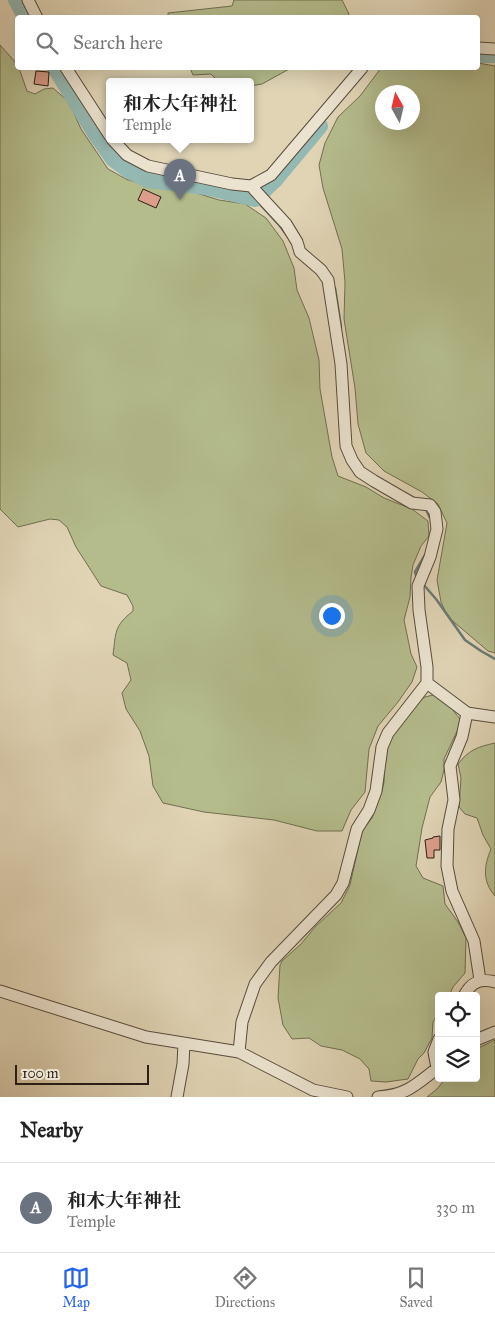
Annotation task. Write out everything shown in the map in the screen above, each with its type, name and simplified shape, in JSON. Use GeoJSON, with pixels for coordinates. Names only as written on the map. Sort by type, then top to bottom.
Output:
{"type":"FeatureCollection","features":[{"type":"Feature","properties":{"kind":"street"},"geometry":{"type":"LineString","coordinates":[[32,0],[28,0],[36,15]]}},
{"type":"Feature","properties":{"kind":"street"},"geometry":{"type":"LineString","coordinates":[[480,48],[495,49]]}},
{"type":"Feature","properties":{"kind":"street"},"geometry":{"type":"LineString","coordinates":[[67,70],[106,129]]}},
{"type":"Feature","properties":{"kind":"street"},"geometry":{"type":"LineString","coordinates":[[252,188],[271,175],[360,70]]}},
{"type":"Feature","properties":{"kind":"street"},"geometry":{"type":"LineString","coordinates":[[116,143],[127,155],[148,166],[252,188],[286,224],[298,247],[321,270],[330,285],[341,364],[346,446],[352,460],[360,472],[374,481],[421,504],[430,505],[435,512],[437,528],[430,556],[419,581],[419,610],[427,667],[427,683],[388,733],[382,747],[376,791],[369,810],[357,829],[343,883],[336,895],[272,962],[254,984],[242,1022],[239,1052]]}},
{"type":"Feature","properties":{"kind":"street"},"geometry":{"type":"LineString","coordinates":[[427,683],[467,713],[495,717]]}},
{"type":"Feature","properties":{"kind":"street"},"geometry":{"type":"LineString","coordinates":[[467,713],[462,737],[450,766],[454,800],[448,829],[447,866],[452,890],[474,941],[480,980]]}},
{"type":"Feature","properties":{"kind":"street"},"geometry":{"type":"LineString","coordinates":[[466,992],[470,986],[480,980],[495,982]]}},
{"type":"Feature","properties":{"kind":"street"},"geometry":{"type":"LineString","coordinates":[[0,991],[146,1037],[239,1052],[313,1090],[348,1097]]}},
{"type":"Feature","properties":{"kind":"street"},"geometry":{"type":"LineString","coordinates":[[480,1038],[495,1032]]}},
{"type":"Feature","properties":{"kind":"street"},"geometry":{"type":"LineString","coordinates":[[176,1097],[183,1064],[184,1043]]}},
{"type":"Feature","properties":{"kind":"street"},"geometry":{"type":"LineString","coordinates":[[378,1097],[404,1092],[435,1069]]}},
{"type":"Feature","properties":{"kind":"green space"},"geometry":{"type":"Polygon","coordinates":[[[234,0],[342,0],[349,14],[168,15],[168,13],[232,6],[234,0]]]}},
{"type":"Feature","properties":{"kind":"green space"},"geometry":{"type":"Polygon","coordinates":[[[0,45],[15,62],[15,70],[20,70],[27,91],[35,94],[44,89],[53,88],[69,102],[81,129],[108,169],[126,179],[145,185],[190,191],[219,200],[245,204],[266,218],[283,241],[294,268],[297,290],[309,318],[319,360],[320,389],[332,457],[338,476],[412,509],[428,521],[429,536],[421,546],[413,565],[410,597],[404,620],[411,654],[417,667],[412,682],[378,726],[369,749],[365,792],[351,810],[342,831],[317,831],[274,820],[204,812],[163,803],[153,786],[149,756],[140,731],[126,709],[122,693],[131,680],[127,663],[113,655],[119,625],[133,611],[133,606],[127,595],[101,586],[76,547],[67,527],[59,520],[50,519],[18,527],[0,509],[0,45]]]}},
{"type":"Feature","properties":{"kind":"green space"},"geometry":{"type":"Polygon","coordinates":[[[480,63],[495,66],[495,653],[488,651],[448,617],[441,602],[437,580],[447,523],[438,504],[422,492],[384,471],[366,453],[358,424],[355,388],[344,319],[345,282],[342,249],[323,188],[319,165],[325,143],[338,117],[360,96],[380,70],[480,70],[480,63]]]}},
{"type":"Feature","properties":{"kind":"green space"},"geometry":{"type":"Polygon","coordinates":[[[191,70],[287,70],[262,84],[254,85],[254,78],[215,78],[211,74],[193,75],[191,70]]]}},
{"type":"Feature","properties":{"kind":"green space"},"geometry":{"type":"Polygon","coordinates":[[[433,695],[442,698],[460,719],[459,727],[444,759],[441,782],[430,797],[422,828],[416,866],[423,878],[443,886],[445,904],[458,922],[466,938],[465,973],[451,992],[435,992],[435,1019],[433,1022],[432,1038],[408,1079],[386,1082],[371,1081],[369,1069],[360,1059],[342,1050],[321,1046],[309,1038],[292,1039],[283,1025],[278,998],[280,965],[316,926],[341,903],[350,885],[362,831],[372,818],[382,791],[385,756],[391,737],[415,703],[433,695]]]}},
{"type":"Feature","properties":{"kind":"green space"},"geometry":{"type":"Polygon","coordinates":[[[495,743],[495,896],[486,879],[487,861],[491,849],[483,835],[477,818],[465,814],[459,807],[461,778],[458,764],[466,755],[474,750],[495,743]]]}},
{"type":"Feature","properties":{"kind":"green space"},"geometry":{"type":"Polygon","coordinates":[[[495,1040],[495,1097],[427,1097],[443,1082],[480,1082],[480,1047],[495,1040]]]}},
{"type":"Feature","properties":{"kind":"building"},"geometry":{"type":"Polygon","coordinates":[[[36,71],[49,72],[48,86],[34,84],[36,71]]]}},
{"type":"Feature","properties":{"kind":"building"},"geometry":{"type":"Polygon","coordinates":[[[143,189],[161,197],[156,208],[138,200],[143,189]]]}},
{"type":"Feature","properties":{"kind":"building"},"geometry":{"type":"Polygon","coordinates":[[[440,836],[440,850],[434,850],[434,858],[427,858],[425,840],[440,836]]]}},
{"type":"Feature","properties":{"kind":"waterway"},"geometry":{"type":"LineString","coordinates":[[16,0],[24,15]]}},
{"type":"Feature","properties":{"kind":"waterway"},"geometry":{"type":"LineString","coordinates":[[480,55],[495,55]]}},
{"type":"Feature","properties":{"kind":"waterway"},"geometry":{"type":"LineString","coordinates":[[56,70],[113,159],[128,170],[148,180],[205,187],[255,199],[274,181],[320,126]]}},
{"type":"Feature","properties":{"kind":"waterway"},"geometry":{"type":"LineString","coordinates":[[255,199],[288,237]]}},
{"type":"Feature","properties":{"kind":"waterway"},"geometry":{"type":"LineString","coordinates":[[335,288],[341,327]]}},
{"type":"Feature","properties":{"kind":"waterway"},"geometry":{"type":"LineString","coordinates":[[405,493],[418,500]]}},
{"type":"Feature","properties":{"kind":"waterway"},"geometry":{"type":"LineString","coordinates":[[425,507],[430,518]]}},
{"type":"Feature","properties":{"kind":"waterway"},"geometry":{"type":"LineString","coordinates":[[417,578],[415,572],[425,555]]}},
{"type":"Feature","properties":{"kind":"waterway"},"geometry":{"type":"LineString","coordinates":[[423,584],[465,640],[495,659]]}},
{"type":"Feature","properties":{"kind":"place","name":"和木大年神社"},"geometry":{"type":"Point","coordinates":[180,200]}}]}
